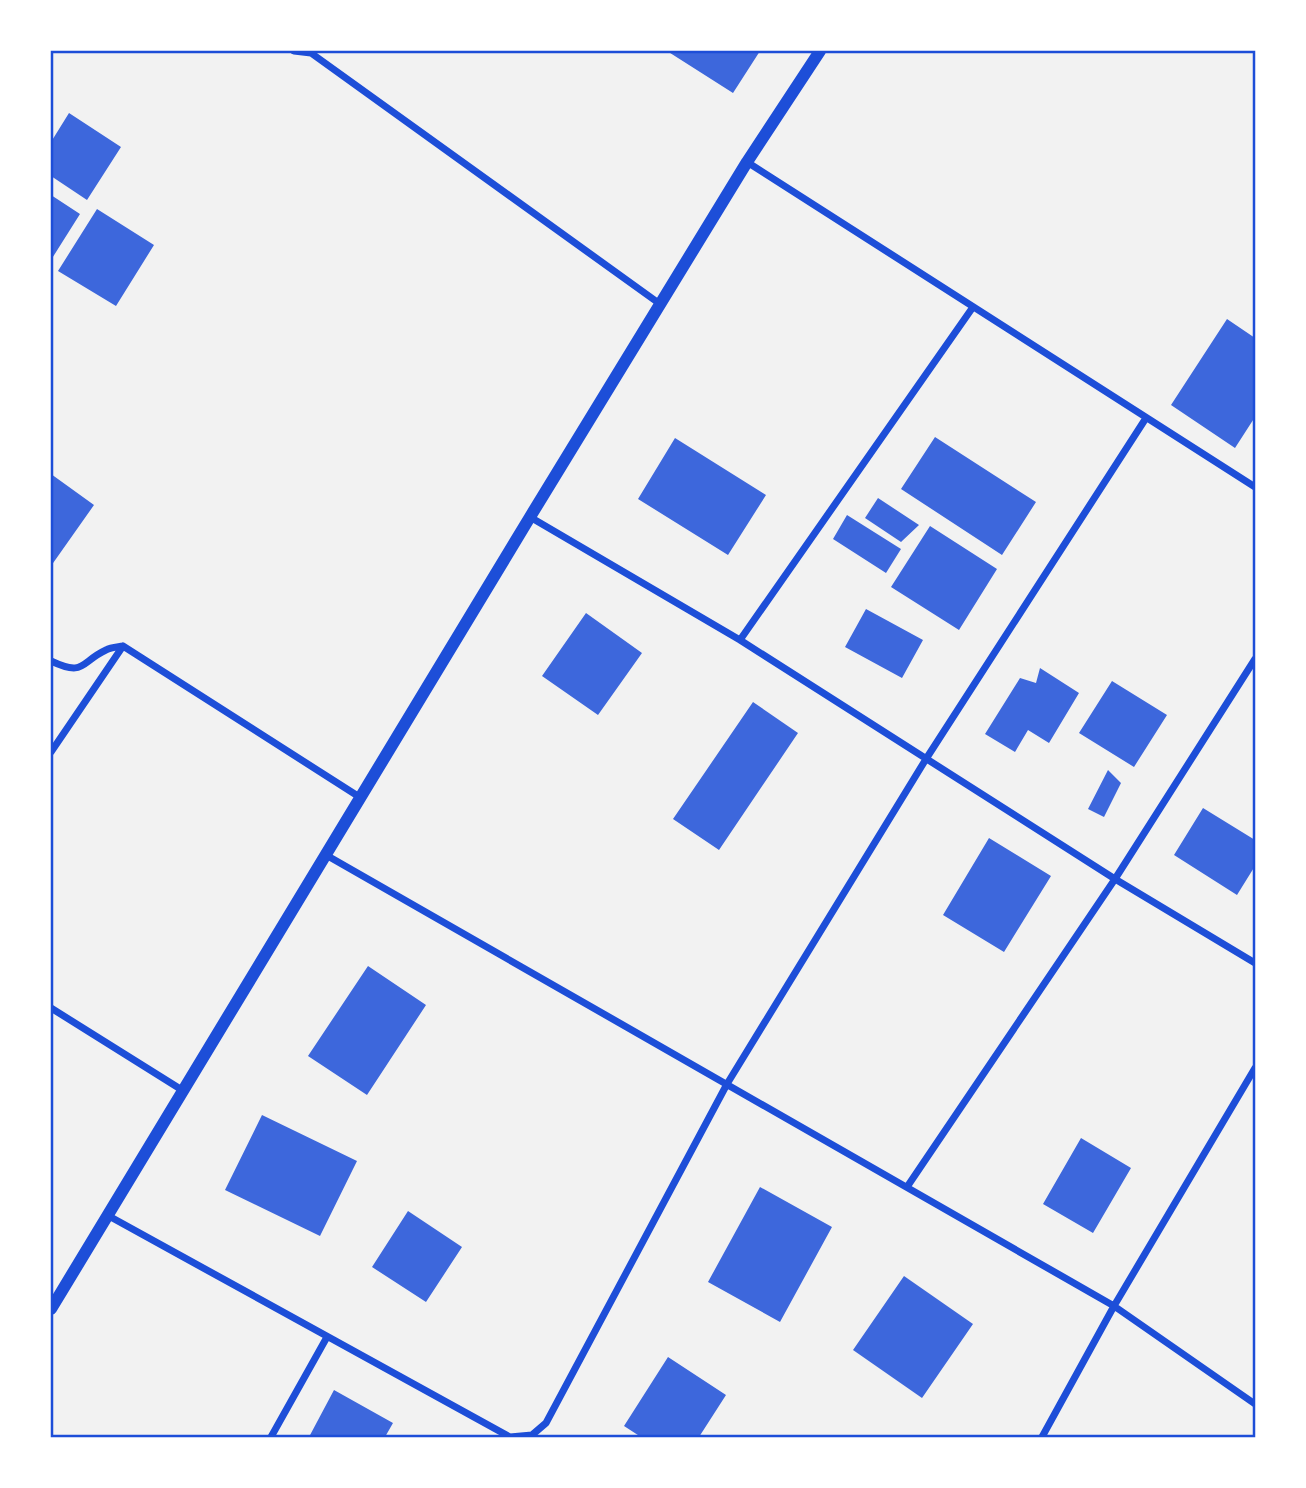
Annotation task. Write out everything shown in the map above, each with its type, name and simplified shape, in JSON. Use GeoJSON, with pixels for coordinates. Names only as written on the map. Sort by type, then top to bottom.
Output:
{"type":"FeatureCollection","features":[{"type":"Feature","properties":{"kind":"street"},"geometry":{"type":"LineString","coordinates":[[294,51],[311,52],[660,304]]}},
{"type":"Feature","properties":{"kind":"street"},"geometry":{"type":"LineString","coordinates":[[51,1309],[660,304],[747,162],[820,51]]}},
{"type":"Feature","properties":{"kind":"street"},"geometry":{"type":"LineString","coordinates":[[747,162],[1255,487]]}},
{"type":"Feature","properties":{"kind":"street"},"geometry":{"type":"LineString","coordinates":[[740,640],[973,307]]}},
{"type":"Feature","properties":{"kind":"street"},"geometry":{"type":"LineString","coordinates":[[107,1216],[510,1437],[532,1435],[546,1423],[727,1084],[926,759],[1146,418]]}},
{"type":"Feature","properties":{"kind":"street"},"geometry":{"type":"LineString","coordinates":[[530,517],[740,640],[1115,879],[1255,963]]}},
{"type":"Feature","properties":{"kind":"street"},"geometry":{"type":"LineString","coordinates":[[51,661],[67,668],[83,667],[107,649],[123,646],[361,798]]}},
{"type":"Feature","properties":{"kind":"street"},"geometry":{"type":"LineString","coordinates":[[51,752],[123,646]]}},
{"type":"Feature","properties":{"kind":"street"},"geometry":{"type":"LineString","coordinates":[[906,1187],[1115,879],[1255,659]]}},
{"type":"Feature","properties":{"kind":"street"},"geometry":{"type":"LineString","coordinates":[[326,855],[1114,1306],[1255,1404]]}},
{"type":"Feature","properties":{"kind":"street"},"geometry":{"type":"LineString","coordinates":[[51,1008],[182,1090]]}},
{"type":"Feature","properties":{"kind":"street"},"geometry":{"type":"LineString","coordinates":[[1042,1437],[1114,1306],[1255,1068]]}},
{"type":"Feature","properties":{"kind":"street"},"geometry":{"type":"LineString","coordinates":[[271,1437],[327,1337]]}},
{"type":"Feature","properties":{"kind":"building"},"geometry":{"type":"Polygon","coordinates":[[[667,51],[760,51],[733,93],[667,51]]]}},
{"type":"Feature","properties":{"kind":"building"},"geometry":{"type":"Polygon","coordinates":[[[69,113],[121,147],[87,200],[51,176],[51,142],[69,113]]]}},
{"type":"Feature","properties":{"kind":"building"},"geometry":{"type":"Polygon","coordinates":[[[51,195],[80,214],[51,260],[51,195]]]}},
{"type":"Feature","properties":{"kind":"building"},"geometry":{"type":"Polygon","coordinates":[[[97,209],[154,245],[116,306],[58,271],[97,209]]]}},
{"type":"Feature","properties":{"kind":"building"},"geometry":{"type":"Polygon","coordinates":[[[1227,319],[1255,338],[1255,417],[1235,448],[1171,405],[1227,319]]]}},
{"type":"Feature","properties":{"kind":"building"},"geometry":{"type":"Polygon","coordinates":[[[935,437],[1036,502],[1002,555],[901,489],[935,437]]]}},
{"type":"Feature","properties":{"kind":"building"},"geometry":{"type":"Polygon","coordinates":[[[675,438],[766,495],[728,555],[638,499],[675,438]]]}},
{"type":"Feature","properties":{"kind":"building"},"geometry":{"type":"Polygon","coordinates":[[[51,474],[94,505],[51,566],[51,474]]]}},
{"type":"Feature","properties":{"kind":"building"},"geometry":{"type":"Polygon","coordinates":[[[878,498],[919,525],[901,542],[865,518],[878,498]]]}},
{"type":"Feature","properties":{"kind":"building"},"geometry":{"type":"Polygon","coordinates":[[[847,515],[901,549],[886,573],[833,539],[847,515]]]}},
{"type":"Feature","properties":{"kind":"building"},"geometry":{"type":"Polygon","coordinates":[[[930,526],[997,569],[959,630],[891,587],[930,526]]]}},
{"type":"Feature","properties":{"kind":"building"},"geometry":{"type":"Polygon","coordinates":[[[866,609],[923,640],[902,678],[845,647],[866,609]]]}},
{"type":"Feature","properties":{"kind":"building"},"geometry":{"type":"Polygon","coordinates":[[[586,613],[642,653],[598,715],[542,676],[586,613]]]}},
{"type":"Feature","properties":{"kind":"building"},"geometry":{"type":"Polygon","coordinates":[[[1040,668],[1079,693],[1049,743],[1028,730],[1015,752],[985,734],[1020,678],[1036,683],[1040,668]]]}},
{"type":"Feature","properties":{"kind":"building"},"geometry":{"type":"Polygon","coordinates":[[[1112,681],[1167,715],[1134,767],[1079,733],[1112,681]]]}},
{"type":"Feature","properties":{"kind":"building"},"geometry":{"type":"Polygon","coordinates":[[[753,702],[798,733],[719,850],[673,819],[753,702]]]}},
{"type":"Feature","properties":{"kind":"building"},"geometry":{"type":"Polygon","coordinates":[[[1108,770],[1121,783],[1104,817],[1088,809],[1108,770]]]}},
{"type":"Feature","properties":{"kind":"building"},"geometry":{"type":"Polygon","coordinates":[[[1203,808],[1255,840],[1255,866],[1237,895],[1174,855],[1203,808]]]}},
{"type":"Feature","properties":{"kind":"building"},"geometry":{"type":"Polygon","coordinates":[[[989,838],[1051,876],[1004,952],[943,915],[989,838]]]}},
{"type":"Feature","properties":{"kind":"building"},"geometry":{"type":"Polygon","coordinates":[[[368,966],[426,1005],[367,1095],[308,1056],[368,966]]]}},
{"type":"Feature","properties":{"kind":"building"},"geometry":{"type":"Polygon","coordinates":[[[262,1115],[357,1161],[320,1236],[225,1190],[262,1115]]]}},
{"type":"Feature","properties":{"kind":"building"},"geometry":{"type":"Polygon","coordinates":[[[1081,1138],[1131,1168],[1093,1233],[1043,1204],[1081,1138]]]}},
{"type":"Feature","properties":{"kind":"building"},"geometry":{"type":"Polygon","coordinates":[[[760,1187],[832,1227],[780,1322],[708,1282],[760,1187]]]}},
{"type":"Feature","properties":{"kind":"building"},"geometry":{"type":"Polygon","coordinates":[[[408,1211],[462,1247],[426,1302],[372,1267],[408,1211]]]}},
{"type":"Feature","properties":{"kind":"building"},"geometry":{"type":"Polygon","coordinates":[[[904,1276],[973,1324],[922,1398],[853,1350],[904,1276]]]}},
{"type":"Feature","properties":{"kind":"building"},"geometry":{"type":"Polygon","coordinates":[[[668,1357],[726,1395],[699,1437],[641,1437],[624,1426],[668,1357]]]}},
{"type":"Feature","properties":{"kind":"building"},"geometry":{"type":"Polygon","coordinates":[[[334,1390],[393,1423],[385,1437],[309,1437],[334,1390]]]}}]}
